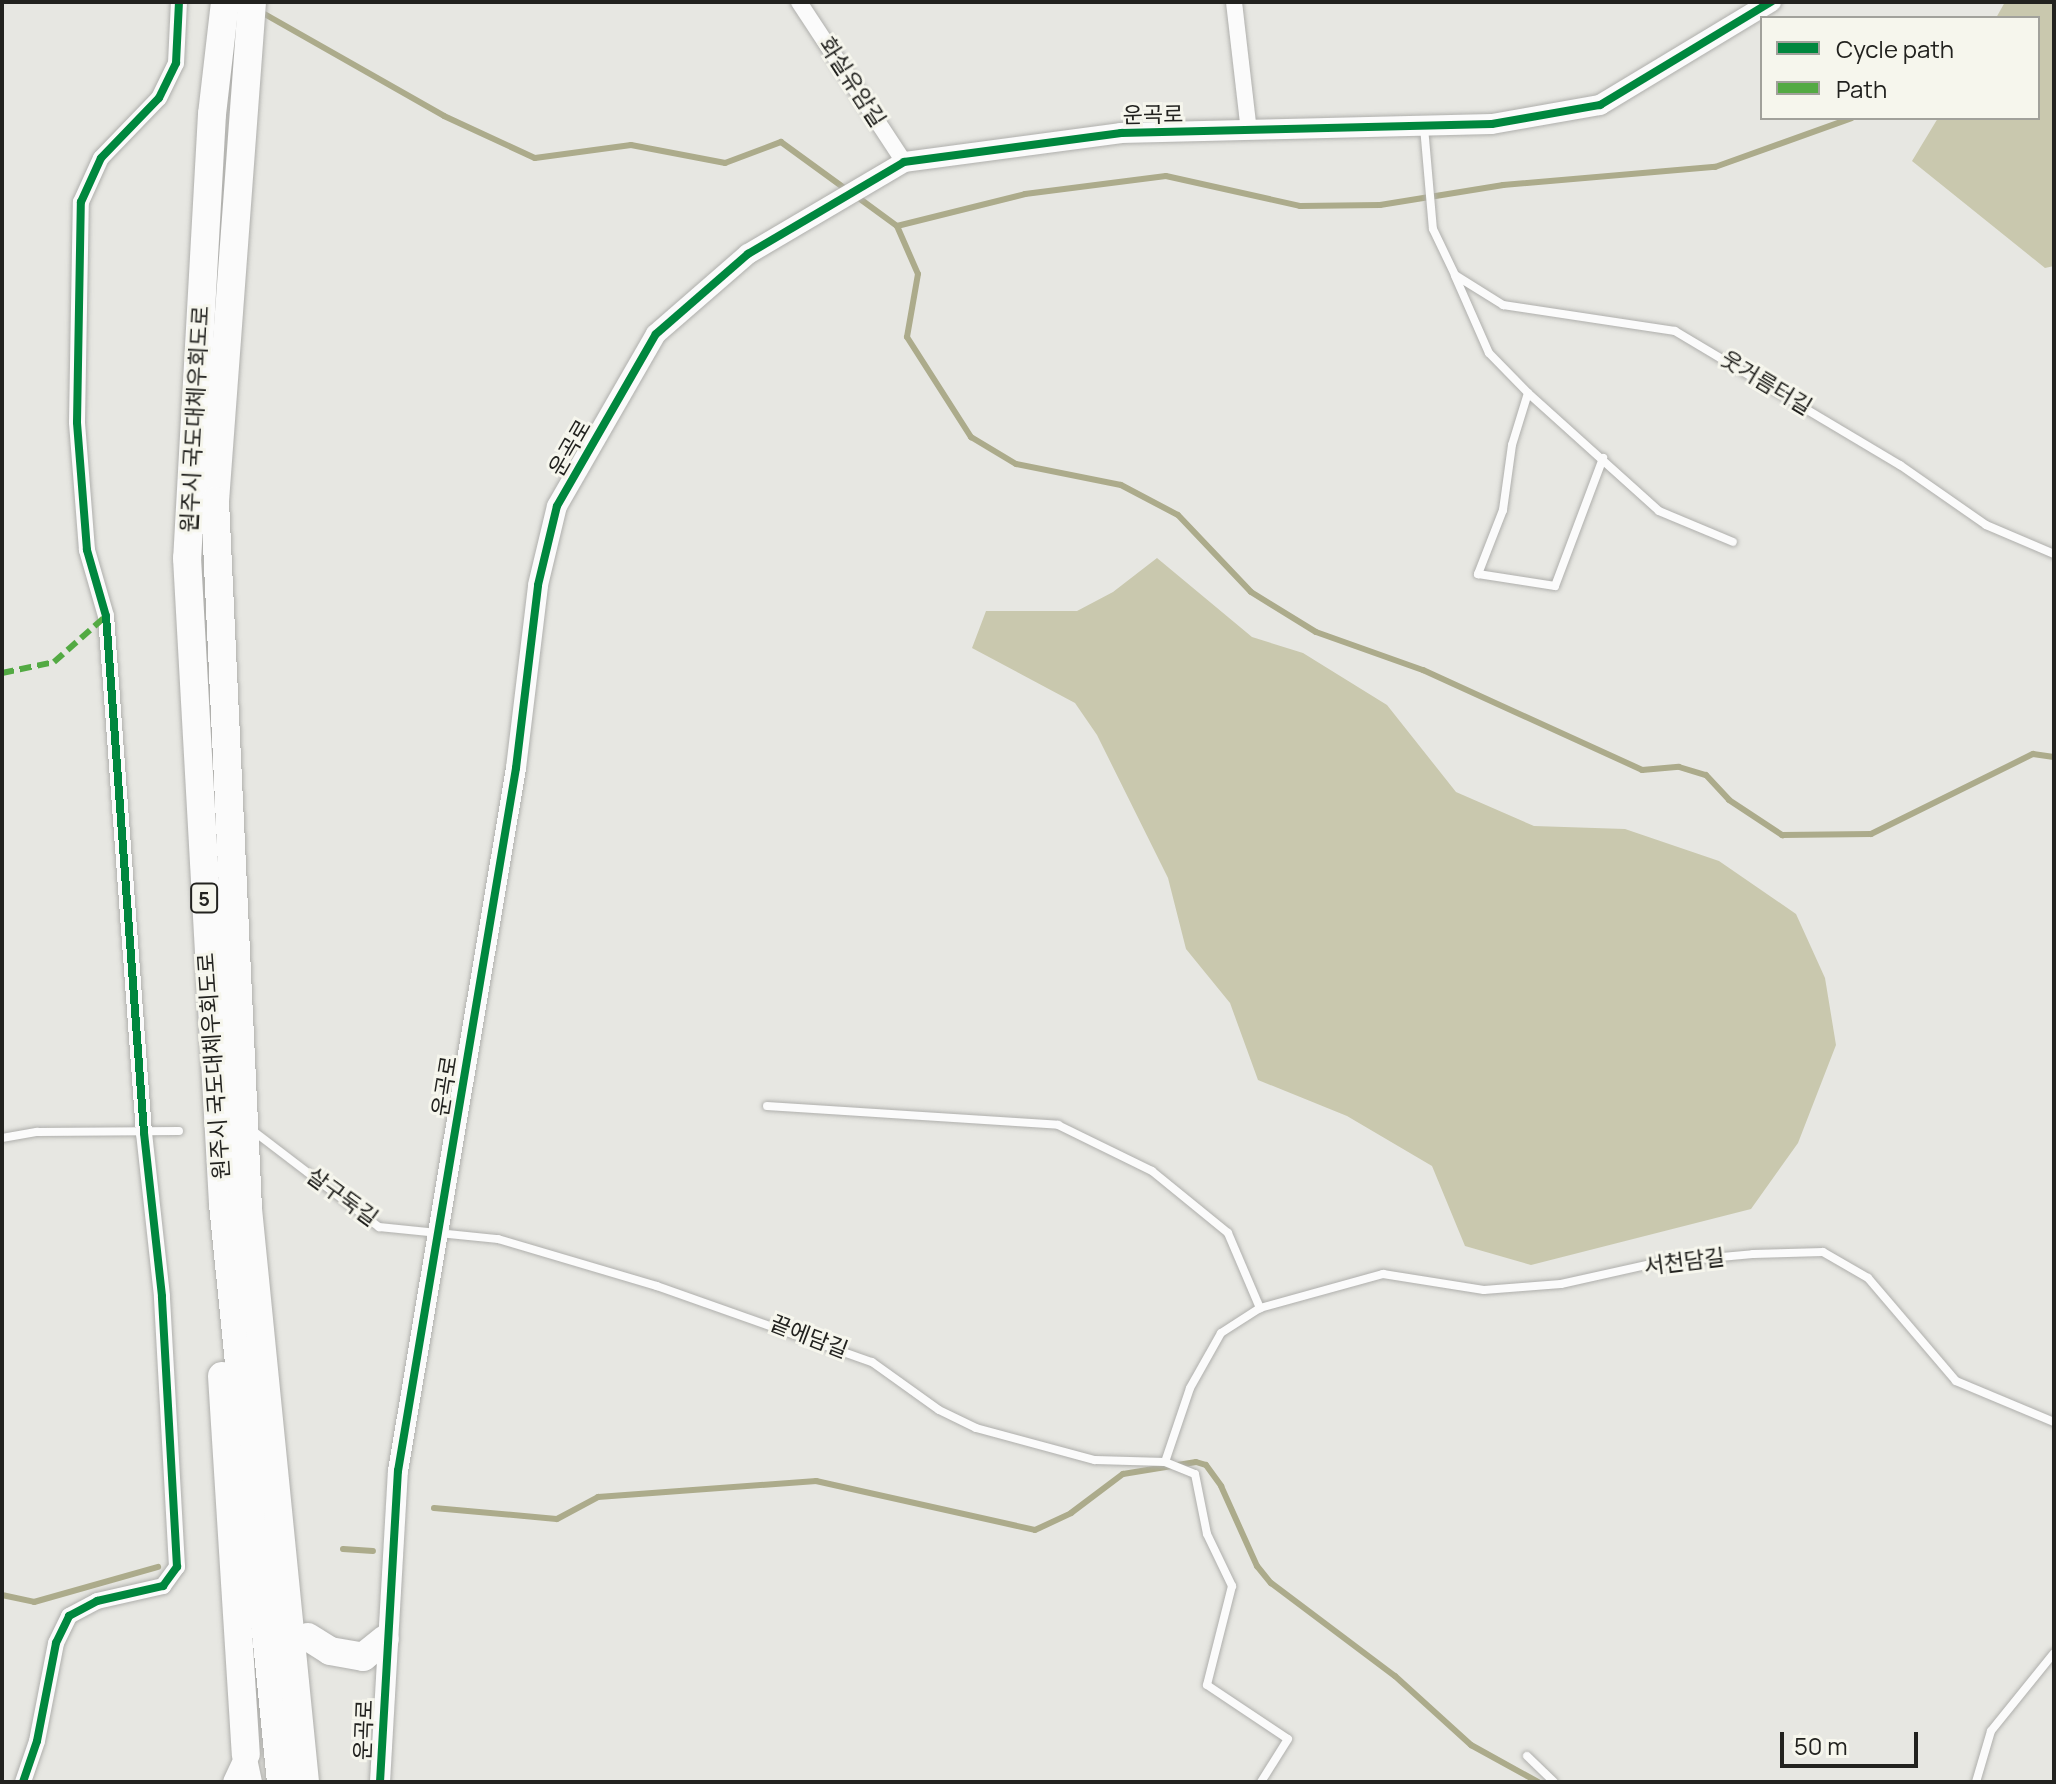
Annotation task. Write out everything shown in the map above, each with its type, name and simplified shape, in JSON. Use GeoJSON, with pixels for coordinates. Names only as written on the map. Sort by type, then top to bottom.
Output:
{"type":"FeatureCollection","features":[{"type":"Feature","properties":{"kind":"highway","name":"5"},"geometry":{"type":"LineString","coordinates":[[238,9],[215,501],[236,1207],[305,1782]]}},
{"type":"Feature","properties":{"kind":"highway"},"geometry":{"type":"LineString","coordinates":[[246,1754],[213,1254],[236,1207],[266,1251],[322,1782]]}},
{"type":"Feature","properties":{"kind":"highway","name":"원주시 국도대체우회도로"},"geometry":{"type":"LineString","coordinates":[[236,1207],[281,1782]]}},
{"type":"Feature","properties":{"kind":"highway"},"geometry":{"type":"LineString","coordinates":[[308,1637],[330,1651],[363,1657],[385,1639]]}},
{"type":"Feature","properties":{"kind":"street"},"geometry":{"type":"LineString","coordinates":[[23,1782],[37,1741],[56,1643],[69,1616],[97,1601],[163,1586],[177,1567],[162,1296],[144,1133],[106,616],[87,550],[77,422],[81,202],[101,158],[159,98],[176,63],[179,2]]}},
{"type":"Feature","properties":{"kind":"street","name":"화실유암길"},"geometry":{"type":"LineString","coordinates":[[799,2],[897,166]]}},
{"type":"Feature","properties":{"kind":"street"},"geometry":{"type":"LineString","coordinates":[[1234,2],[1249,131]]}},
{"type":"Feature","properties":{"kind":"street","name":"운곡로"},"geometry":{"type":"LineString","coordinates":[[380,1781],[385,1639],[398,1471],[516,768],[538,585],[557,506],[656,334],[748,254],[897,166],[1121,133],[1492,124],[1600,105],[1771,2]]}},
{"type":"Feature","properties":{"kind":"street"},"geometry":{"type":"LineString","coordinates":[[233,1782],[246,1754]]}},
{"type":"Feature","properties":{"kind":"street"},"geometry":{"type":"LineString","coordinates":[[246,1754],[252,1782]]}},
{"type":"Feature","properties":{"kind":"lane"},"geometry":{"type":"LineString","coordinates":[[1423,127],[1433,229],[1489,353],[1528,393],[1659,511],[1733,542]]}},
{"type":"Feature","properties":{"kind":"lane","name":"웃거름터길"},"geometry":{"type":"LineString","coordinates":[[1455,275],[1503,305],[1675,331],[1900,465],[1986,525],[2054,554]]}},
{"type":"Feature","properties":{"kind":"lane"},"geometry":{"type":"LineString","coordinates":[[1528,393],[1512,445],[1503,510],[1478,574],[1555,586],[1603,458]]}},
{"type":"Feature","properties":{"kind":"lane"},"geometry":{"type":"LineString","coordinates":[[767,1106],[1058,1125],[1152,1171],[1228,1233],[1260,1308],[1221,1333],[1190,1388],[1168,1462]]}},
{"type":"Feature","properties":{"kind":"lane"},"geometry":{"type":"LineString","coordinates":[[2,1138],[37,1132],[179,1131]]}},
{"type":"Feature","properties":{"kind":"lane","name":"살구둑길"},"geometry":{"type":"LineString","coordinates":[[256,1133],[379,1227],[439,1233]]}},
{"type":"Feature","properties":{"kind":"lane","name":"끝에담길"},"geometry":{"type":"LineString","coordinates":[[439,1233],[498,1239],[800,1332],[872,1362],[939,1410],[1020,1442],[1121,1464],[1168,1462],[1195,1474],[1207,1534],[1232,1586],[1207,1685],[1288,1739],[1261,1782]]}},
{"type":"Feature","properties":{"kind":"lane","name":"서천담길"},"geometry":{"type":"LineString","coordinates":[[1260,1308],[1383,1274],[1484,1290],[1561,1284],[1655,1263],[1823,1252],[1868,1278],[1956,1381],[2054,1422]]}},
{"type":"Feature","properties":{"kind":"lane"},"geometry":{"type":"LineString","coordinates":[[1976,1782],[1991,1731],[2054,1653]]}},
{"type":"Feature","properties":{"kind":"lane"},"geometry":{"type":"LineString","coordinates":[[1527,1756],[1554,1782]]}},
{"type":"Feature","properties":{"kind":"green space"},"geometry":{"type":"Polygon","coordinates":[[[2005,2],[2054,2],[2054,266],[2045,268],[1912,161],[1937,120],[2040,120],[2040,16],[1997,16],[2005,2]]]}},
{"type":"Feature","properties":{"kind":"green space"},"geometry":{"type":"Polygon","coordinates":[[[1157,558],[1252,637],[1303,653],[1387,705],[1456,792],[1534,826],[1625,829],[1719,861],[1796,914],[1825,978],[1836,1045],[1798,1143],[1751,1209],[1531,1265],[1465,1246],[1432,1166],[1347,1116],[1258,1080],[1230,1003],[1186,949],[1168,878],[1097,735],[1075,703],[972,648],[986,611],[1077,611],[1113,592],[1157,558]]]}},
{"type":"Feature","properties":{"kind":"waterway"},"geometry":{"type":"LineString","coordinates":[[261,12],[444,116],[535,158],[631,145],[725,163],[781,142],[847,190]]}},
{"type":"Feature","properties":{"kind":"waterway"},"geometry":{"type":"LineString","coordinates":[[897,226],[1025,194],[1166,176],[1300,206],[1380,205],[1503,185],[1715,167],[1846,120]]}},
{"type":"Feature","properties":{"kind":"waterway"},"geometry":{"type":"LineString","coordinates":[[856,196],[897,226],[918,274],[907,337],[971,437],[1016,464],[1121,485],[1178,515],[1251,592],[1316,632],[1423,670],[1642,770],[1679,767],[1706,775],[1729,800],[1782,835],[1871,834],[2033,754],[2054,757]]}},
{"type":"Feature","properties":{"kind":"waterway"},"geometry":{"type":"LineString","coordinates":[[434,1508],[557,1519],[598,1497],[816,1481],[1035,1530],[1071,1513],[1123,1474],[1196,1462],[1206,1465],[1221,1486],[1257,1566],[1271,1583],[1395,1676],[1471,1745],[1538,1782]]}},
{"type":"Feature","properties":{"kind":"waterway"},"geometry":{"type":"LineString","coordinates":[[343,1549],[373,1551]]}},
{"type":"Feature","properties":{"kind":"waterway"},"geometry":{"type":"LineString","coordinates":[[2,1595],[34,1602],[158,1567]]}},
{"type":"Feature","properties":{"kind":"marked path"},"geometry":{"type":"LineString","coordinates":[[2,673],[54,662],[106,616]]}},
{"type":"Feature","properties":{"kind":"cycle path"},"geometry":{"type":"LineString","coordinates":[[23,1782],[37,1741],[56,1643],[69,1616],[97,1601],[163,1586],[177,1567],[162,1296],[144,1133],[106,616],[87,550],[77,422],[81,202],[101,158],[159,98],[176,63],[179,2]]}},
{"type":"Feature","properties":{"kind":"cycle path"},"geometry":{"type":"LineString","coordinates":[[380,1782],[398,1471],[516,768],[538,585],[557,506],[656,334],[748,254],[904,162],[1121,133],[1492,124],[1600,105],[1771,2]]}}]}
